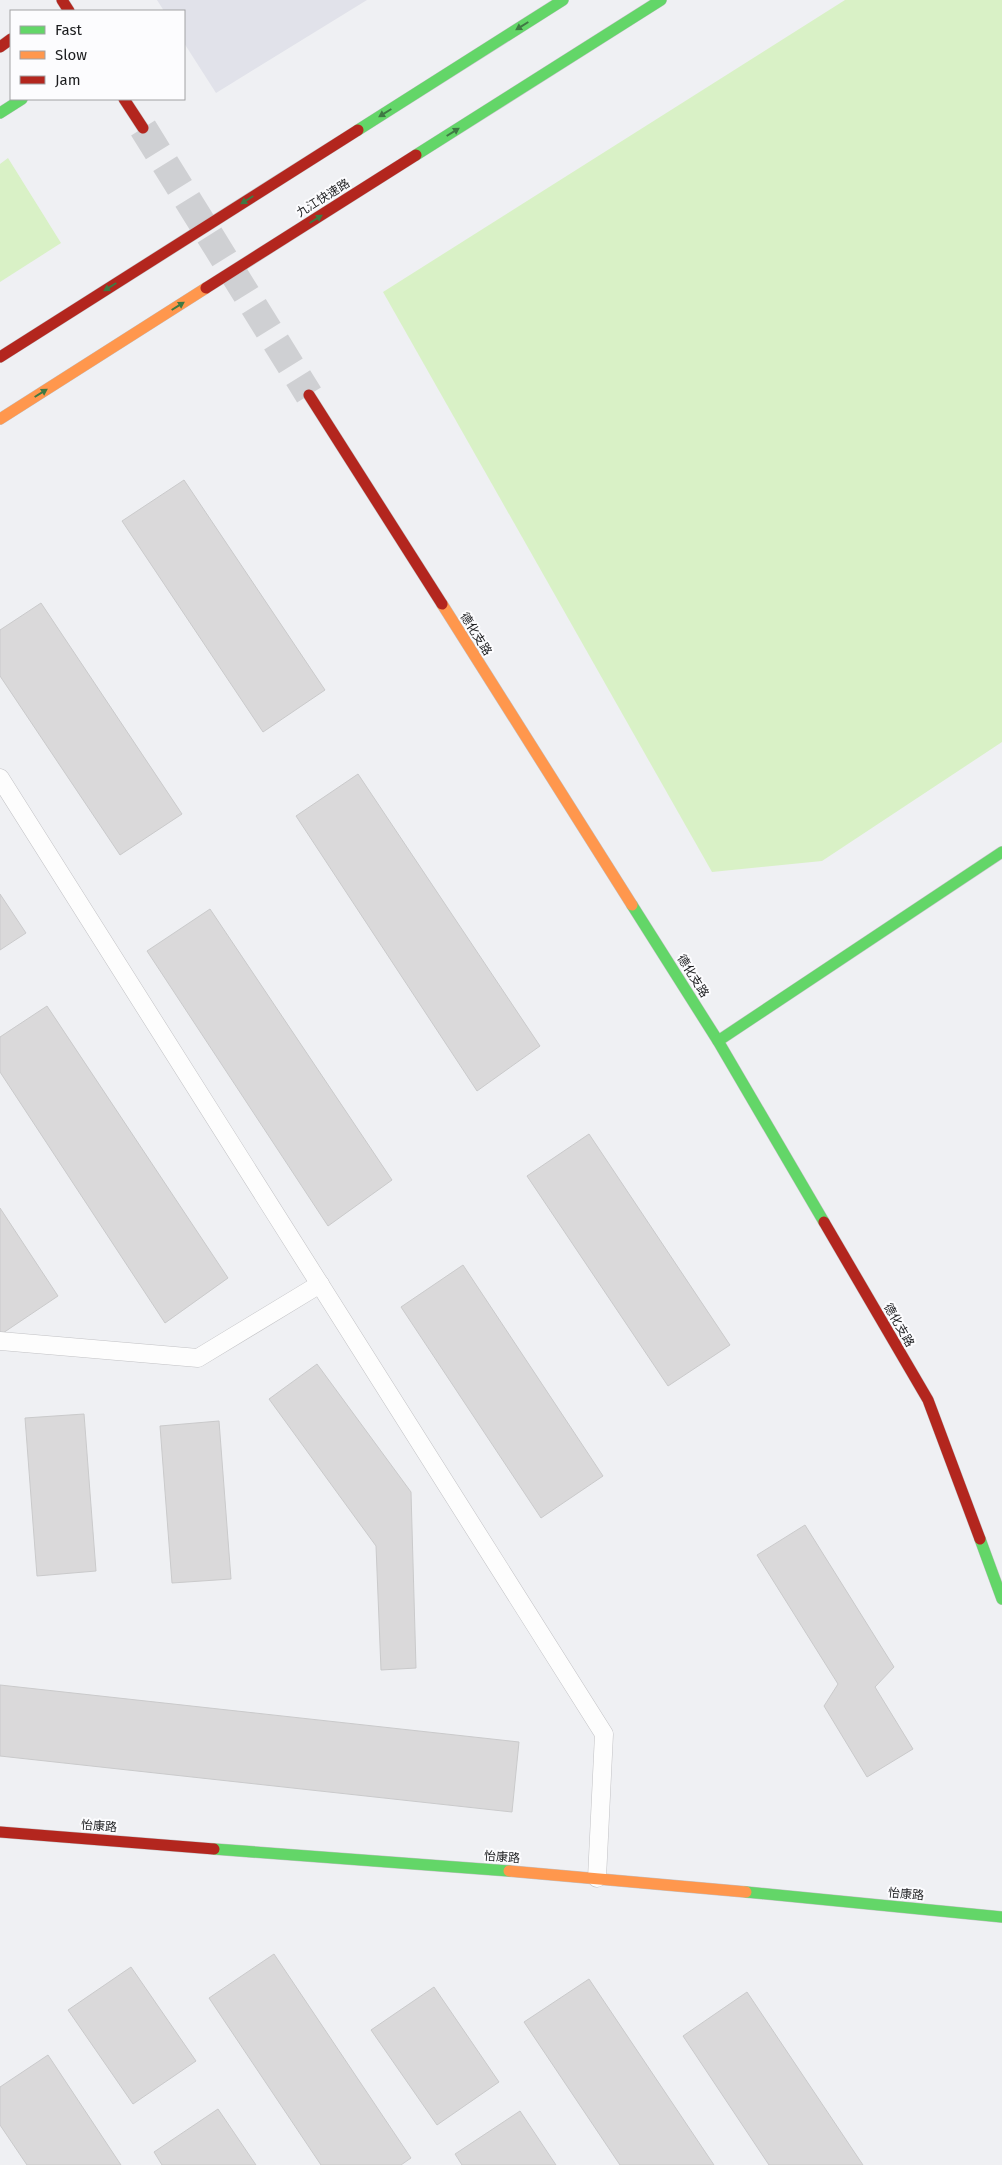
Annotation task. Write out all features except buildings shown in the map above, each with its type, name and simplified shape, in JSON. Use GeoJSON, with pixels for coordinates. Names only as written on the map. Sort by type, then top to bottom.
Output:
{"type":"FeatureCollection","features":[{"type":"Feature","properties":{"kind":"main road"},"geometry":{"type":"LineString","coordinates":[[0,357],[563,0]]}},
{"type":"Feature","properties":{"kind":"main road","name":"九江快速路"},"geometry":{"type":"LineString","coordinates":[[0,419],[661,0]]}},
{"type":"Feature","properties":{"kind":"main road"},"geometry":{"type":"LineString","coordinates":[[0,113],[20,100]]}},
{"type":"Feature","properties":{"kind":"main road"},"geometry":{"type":"LineString","coordinates":[[125,100],[142,128]]}},
{"type":"Feature","properties":{"kind":"main road","name":"德化支路"},"geometry":{"type":"LineString","coordinates":[[309,395],[718,1041],[928,1400],[1002,1598]]}},
{"type":"Feature","properties":{"kind":"main road"},"geometry":{"type":"LineString","coordinates":[[718,1041],[1002,852]]}},
{"type":"Feature","properties":{"kind":"main road","name":"怡康路"},"geometry":{"type":"LineString","coordinates":[[0,1832],[597,1878],[1002,1917]]}},
{"type":"Feature","properties":{"kind":"lane"},"geometry":{"type":"LineString","coordinates":[[0,778],[604,1734],[597,1878]]}},
{"type":"Feature","properties":{"kind":"lane"},"geometry":{"type":"LineString","coordinates":[[0,1341],[198,1358],[320,1284]]}},
{"type":"Feature","properties":{"kind":"shaded area"},"geometry":{"type":"Polygon","coordinates":[[[157,0],[367,0],[216,93],[185,45],[185,10],[163,10],[157,0]]]}},
{"type":"Feature","properties":{"kind":"green space"},"geometry":{"type":"Polygon","coordinates":[[[845,0],[1002,0],[1002,742],[822,861],[712,872],[383,292],[845,0]]]}},
{"type":"Feature","properties":{"kind":"green space"},"geometry":{"type":"Polygon","coordinates":[[[8,158],[61,243],[0,282],[0,164],[8,158]]]}},
{"type":"Feature","properties":{"kind":"tunnel"},"geometry":{"type":"LineString","coordinates":[[143,128],[309,395]]}},
{"type":"Feature","properties":{"kind":"traffic: fast"},"geometry":{"type":"LineString","coordinates":[[358,130],[563,0]]}},
{"type":"Feature","properties":{"kind":"traffic: fast"},"geometry":{"type":"LineString","coordinates":[[416,155],[661,0]]}},
{"type":"Feature","properties":{"kind":"traffic: fast"},"geometry":{"type":"LineString","coordinates":[[0,113],[20,100]]}},
{"type":"Feature","properties":{"kind":"traffic: fast"},"geometry":{"type":"LineString","coordinates":[[718,1041],[1002,852]]}},
{"type":"Feature","properties":{"kind":"traffic: fast"},"geometry":{"type":"LineString","coordinates":[[632,905],[718,1041],[824,1222]]}},
{"type":"Feature","properties":{"kind":"traffic: fast"},"geometry":{"type":"LineString","coordinates":[[980,1539],[1002,1599]]}},
{"type":"Feature","properties":{"kind":"traffic: fast"},"geometry":{"type":"LineString","coordinates":[[214,1849],[509,1871]]}},
{"type":"Feature","properties":{"kind":"traffic: fast"},"geometry":{"type":"LineString","coordinates":[[746,1892],[1002,1917]]}},
{"type":"Feature","properties":{"kind":"traffic: slow"},"geometry":{"type":"LineString","coordinates":[[0,419],[206,288]]}},
{"type":"Feature","properties":{"kind":"traffic: slow"},"geometry":{"type":"LineString","coordinates":[[442,604],[632,905]]}},
{"type":"Feature","properties":{"kind":"traffic: slow"},"geometry":{"type":"LineString","coordinates":[[509,1871],[746,1892]]}},
{"type":"Feature","properties":{"kind":"traffic: jam"},"geometry":{"type":"LineString","coordinates":[[62,0],[68,10]]}},
{"type":"Feature","properties":{"kind":"traffic: jam"},"geometry":{"type":"LineString","coordinates":[[0,47],[10,40]]}},
{"type":"Feature","properties":{"kind":"traffic: jam"},"geometry":{"type":"LineString","coordinates":[[125,100],[143,128]]}},
{"type":"Feature","properties":{"kind":"traffic: jam"},"geometry":{"type":"LineString","coordinates":[[0,357],[358,130]]}},
{"type":"Feature","properties":{"kind":"traffic: jam"},"geometry":{"type":"LineString","coordinates":[[206,288],[416,155]]}},
{"type":"Feature","properties":{"kind":"traffic: jam"},"geometry":{"type":"LineString","coordinates":[[309,395],[442,604]]}},
{"type":"Feature","properties":{"kind":"traffic: jam"},"geometry":{"type":"LineString","coordinates":[[824,1222],[928,1400],[980,1539]]}},
{"type":"Feature","properties":{"kind":"traffic: jam"},"geometry":{"type":"LineString","coordinates":[[0,1832],[214,1849]]}}]}
